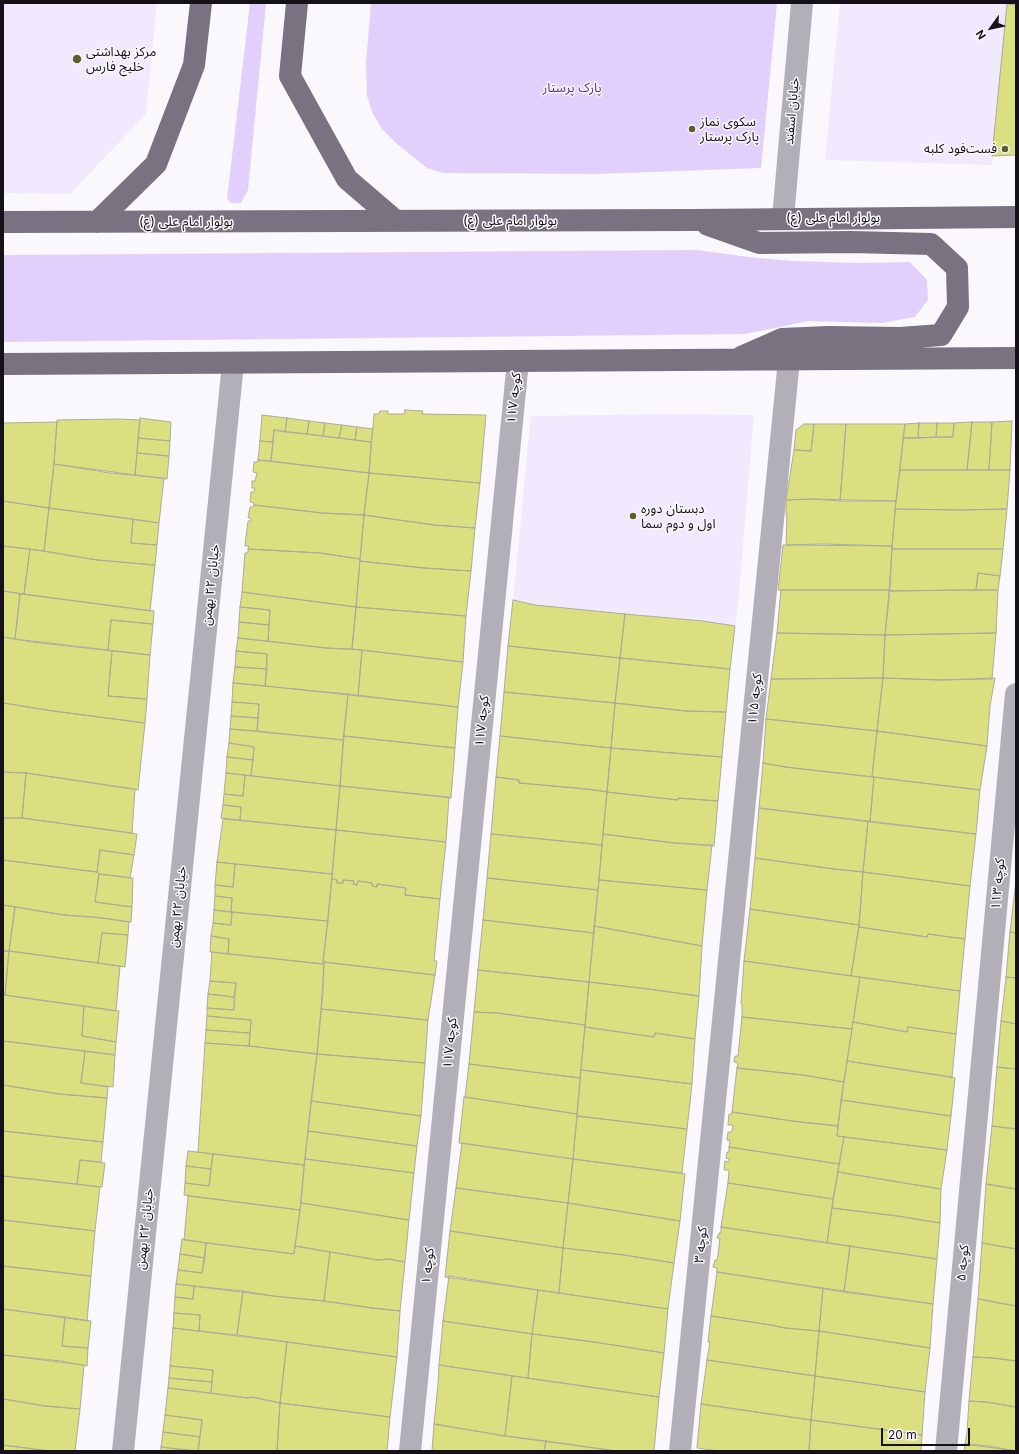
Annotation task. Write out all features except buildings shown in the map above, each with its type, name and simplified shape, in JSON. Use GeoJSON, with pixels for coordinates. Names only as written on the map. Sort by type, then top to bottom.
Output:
{"type":"FeatureCollection","features":[{"type":"Feature","properties":{"kind":"main road"},"geometry":{"type":"LineString","coordinates":[[97,222],[156,164],[194,65],[201,3]]}},
{"type":"Feature","properties":{"kind":"main road"},"geometry":{"type":"LineString","coordinates":[[297,3],[290,76],[347,180],[396,221]]}},
{"type":"Feature","properties":{"kind":"main road","name":"بولوار امام علی (ع)"},"geometry":{"type":"LineString","coordinates":[[3,222],[695,220],[1016,217]]}},
{"type":"Feature","properties":{"kind":"main road"},"geometry":{"type":"LineString","coordinates":[[695,220],[759,243],[851,242],[931,244],[957,268],[958,307],[941,335],[900,338],[782,338],[734,360]]}},
{"type":"Feature","properties":{"kind":"main road"},"geometry":{"type":"LineString","coordinates":[[3,364],[1016,358]]}},
{"type":"Feature","properties":{"kind":"street","name":"خیابان اسفند"},"geometry":{"type":"LineString","coordinates":[[783,218],[802,3]]}},
{"type":"Feature","properties":{"kind":"street","name":"کوچه ۱۱۵"},"geometry":{"type":"LineString","coordinates":[[721,1038],[789,360]]}},
{"type":"Feature","properties":{"kind":"street","name":"کوچه ۱۱۷"},"geometry":{"type":"LineString","coordinates":[[447,1080],[518,361]]}},
{"type":"Feature","properties":{"kind":"street","name":"خیابان ۲۲ بهمن"},"geometry":{"type":"LineString","coordinates":[[123,1451],[234,363]]}},
{"type":"Feature","properties":{"kind":"street","name":"کوچه ۱۱۳"},"geometry":{"type":"LineString","coordinates":[[981,1074],[1016,694]]}},
{"type":"Feature","properties":{"kind":"street","name":"کوچه ۳"},"geometry":{"type":"LineString","coordinates":[[680,1451],[721,1038]]}},
{"type":"Feature","properties":{"kind":"street","name":"کوچه ۵"},"geometry":{"type":"LineString","coordinates":[[946,1451],[981,1074]]}},
{"type":"Feature","properties":{"kind":"street","name":"کوچه ۱"},"geometry":{"type":"LineString","coordinates":[[410,1451],[447,1080]]}},
{"type":"Feature","properties":{"kind":"shaded area","name":"مرکز بهداشتی خلیج فارس"},"geometry":{"type":"Polygon","coordinates":[[[3,3],[157,3],[146,114],[70,194],[3,193],[3,3]]]}},
{"type":"Feature","properties":{"kind":"shaded area"},"geometry":{"type":"Polygon","coordinates":[[[840,3],[1007,3],[992,165],[825,160],[840,3]]]}},
{"type":"Feature","properties":{"kind":"shaded area","name":"دبستان دوره اول و دوم سما"},"geometry":{"type":"Polygon","coordinates":[[[674,414],[754,415],[735,626],[703,621],[535,605],[513,600],[531,416],[674,414]]]}},
{"type":"Feature","properties":{"kind":"green space"},"geometry":{"type":"Polygon","coordinates":[[[250,3],[266,3],[248,190],[241,203],[231,203],[227,199],[250,3]]]}},
{"type":"Feature","properties":{"kind":"green space","name":"پارک پرستار"},"geometry":{"type":"Polygon","coordinates":[[[371,3],[777,3],[761,168],[597,174],[443,173],[427,168],[397,144],[382,129],[373,114],[367,96],[366,63],[371,3]]]}},
{"type":"Feature","properties":{"kind":"green space"},"geometry":{"type":"Polygon","coordinates":[[[697,250],[792,261],[858,263],[910,262],[927,280],[928,300],[915,317],[882,323],[809,321],[745,334],[3,342],[3,255],[697,250]]]}},
{"type":"Feature","properties":{"kind":"place","name":"مرکز بهداشتی خلیج فارس"},"geometry":{"type":"Point","coordinates":[77,59]}},
{"type":"Feature","properties":{"kind":"place","name":"سکوی نماز پارک پرستار"},"geometry":{"type":"Point","coordinates":[692,129]}},
{"type":"Feature","properties":{"kind":"place","name":"فست‌فود کلبه"},"geometry":{"type":"Point","coordinates":[1005,149]}},
{"type":"Feature","properties":{"kind":"place","name":"دبستان دوره اول و دوم سما"},"geometry":{"type":"Point","coordinates":[633,516]}}]}
